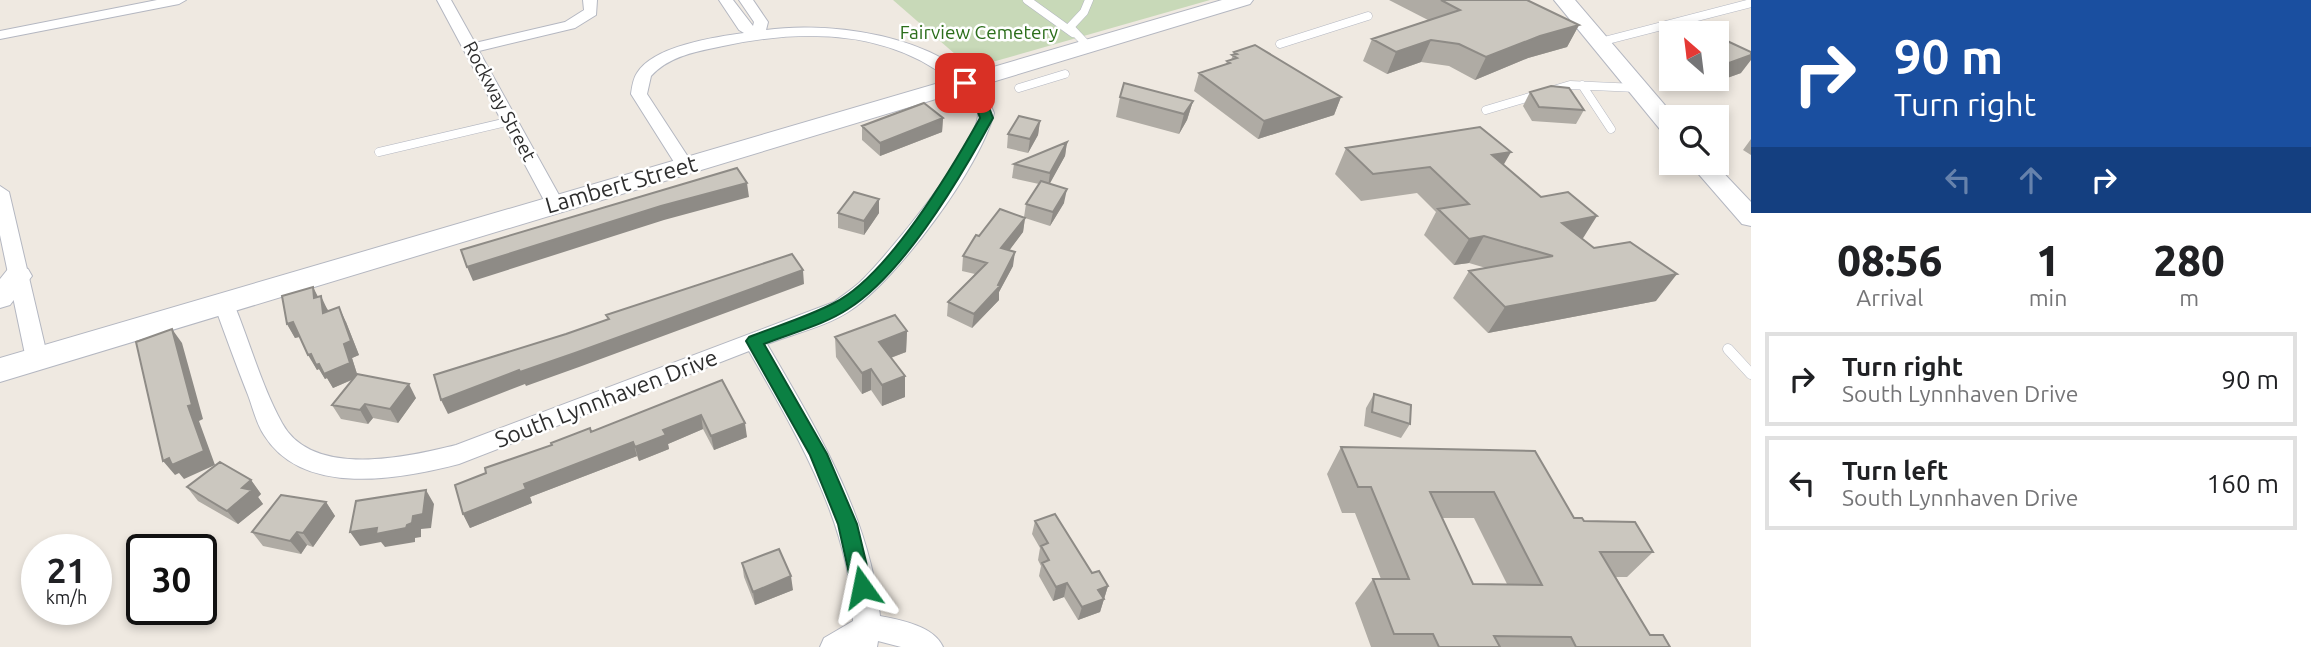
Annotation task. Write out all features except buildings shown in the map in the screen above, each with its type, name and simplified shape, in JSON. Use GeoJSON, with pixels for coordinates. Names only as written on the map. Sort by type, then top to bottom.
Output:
{"type":"FeatureCollection","features":[{"type":"Feature","properties":{"kind":"street"},"geometry":{"type":"LineString","coordinates":[[0,35],[179,0]]}},
{"type":"Feature","properties":{"kind":"street","name":"Rockway Street"},"geometry":{"type":"LineString","coordinates":[[444,0],[555,204]]}},
{"type":"Feature","properties":{"kind":"street"},"geometry":{"type":"LineString","coordinates":[[472,48],[574,23],[591,12],[590,0]]}},
{"type":"Feature","properties":{"kind":"street"},"geometry":{"type":"LineString","coordinates":[[726,0],[744,27],[758,34]]}},
{"type":"Feature","properties":{"kind":"street"},"geometry":{"type":"LineString","coordinates":[[746,0],[761,22],[758,34]]}},
{"type":"Feature","properties":{"kind":"street","name":"Lambert Street"},"geometry":{"type":"LineString","coordinates":[[0,370],[965,83],[1081,40],[1243,0]]}},
{"type":"Feature","properties":{"kind":"street"},"geometry":{"type":"LineString","coordinates":[[1564,0],[1659,113]]}},
{"type":"Feature","properties":{"kind":"street"},"geometry":{"type":"LineString","coordinates":[[685,166],[639,94],[643,75],[661,60],[682,52],[758,34],[817,31],[873,38],[926,57],[965,83]]}},
{"type":"Feature","properties":{"kind":"street","name":"South Lynnhaven Drive"},"geometry":{"type":"LineString","coordinates":[[224,304],[273,431],[282,441],[307,458],[344,470],[407,467],[459,454],[841,307],[868,286],[905,244],[964,158],[986,118],[979,97],[965,83]]}},
{"type":"Feature","properties":{"kind":"street"},"geometry":{"type":"LineString","coordinates":[[1712,175],[1751,218]]}},
{"type":"Feature","properties":{"kind":"street"},"geometry":{"type":"LineString","coordinates":[[0,192],[37,359]]}},
{"type":"Feature","properties":{"kind":"street"},"geometry":{"type":"LineString","coordinates":[[0,298],[18,276]]}},
{"type":"Feature","properties":{"kind":"street"},"geometry":{"type":"LineString","coordinates":[[754,341],[818,454],[848,524],[866,636]]}},
{"type":"Feature","properties":{"kind":"street"},"geometry":{"type":"LineString","coordinates":[[834,647],[866,636],[904,634],[929,647]]}},
{"type":"Feature","properties":{"kind":"lane"},"geometry":{"type":"LineString","coordinates":[[1027,0],[1081,40]]}},
{"type":"Feature","properties":{"kind":"lane"},"geometry":{"type":"LineString","coordinates":[[1081,40],[1071,25],[1084,12],[1089,0]]}},
{"type":"Feature","properties":{"kind":"lane"},"geometry":{"type":"LineString","coordinates":[[1600,42],[1751,3]]}},
{"type":"Feature","properties":{"kind":"lane"},"geometry":{"type":"LineString","coordinates":[[1280,44],[1368,16]]}},
{"type":"Feature","properties":{"kind":"lane"},"geometry":{"type":"LineString","coordinates":[[1019,88],[1065,74]]}},
{"type":"Feature","properties":{"kind":"lane"},"geometry":{"type":"LineString","coordinates":[[1583,85],[1611,129]]}},
{"type":"Feature","properties":{"kind":"lane"},"geometry":{"type":"LineString","coordinates":[[1486,110],[1563,86],[1638,88]]}},
{"type":"Feature","properties":{"kind":"lane"},"geometry":{"type":"LineString","coordinates":[[379,152],[511,121]]}},
{"type":"Feature","properties":{"kind":"lane"},"geometry":{"type":"LineString","coordinates":[[1728,349],[1751,374]]}},
{"type":"Feature","properties":{"kind":"green space","name":"Fairview Cemetery"},"geometry":{"type":"Polygon","coordinates":[[[893,0],[1210,0],[971,68],[893,0]]]}},
{"type":"Feature","properties":{"kind":"route"},"geometry":{"type":"LineString","coordinates":[[862,587],[848,524],[818,454],[754,341],[841,307],[868,286],[905,244],[967,153],[986,118],[985,108],[979,97],[965,83]]}}]}
